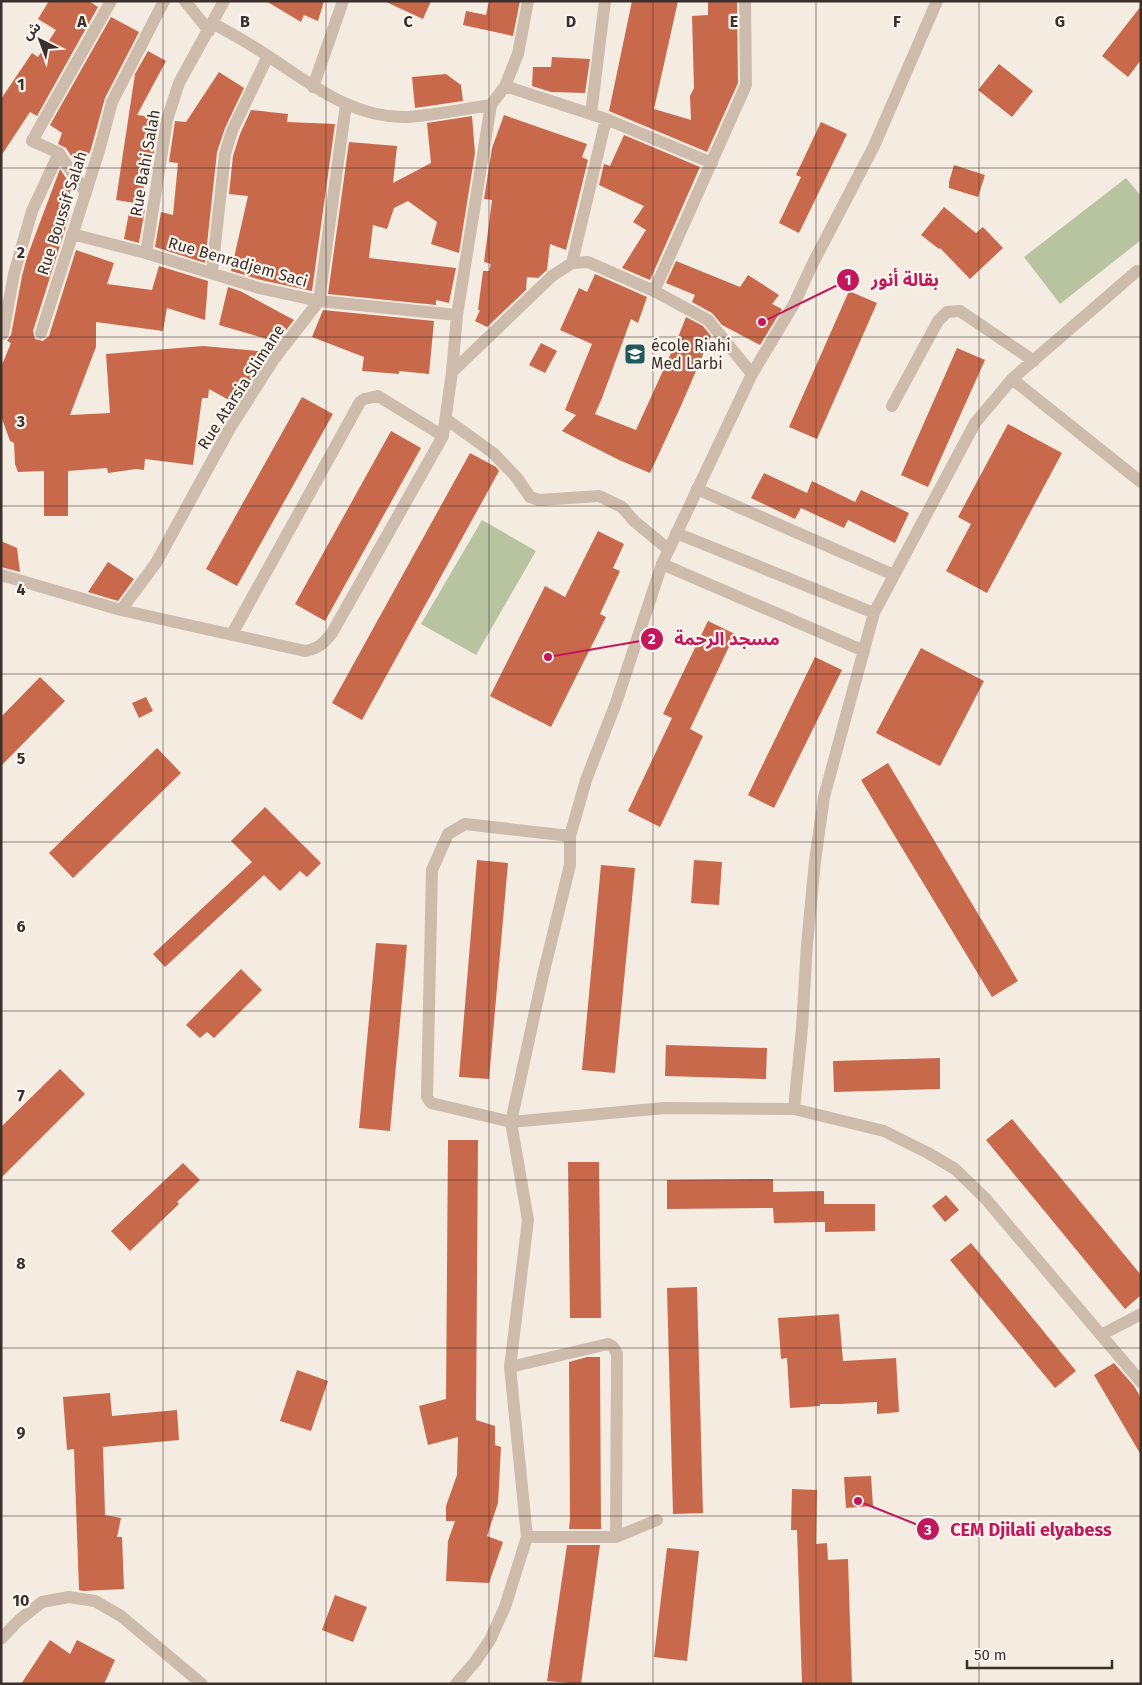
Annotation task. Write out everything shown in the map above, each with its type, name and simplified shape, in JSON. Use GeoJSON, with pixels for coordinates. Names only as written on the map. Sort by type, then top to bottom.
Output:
{"type":"FeatureCollection","features":[{"type":"Feature","properties":{"kind":"street"},"geometry":{"type":"LineString","coordinates":[[86,193],[59,153],[32,140],[112,1]]}},
{"type":"Feature","properties":{"kind":"street","name":"Rue Boussif Salah"},"geometry":{"type":"LineString","coordinates":[[42,333],[86,193],[112,102],[164,1]]}},
{"type":"Feature","properties":{"kind":"street"},"geometry":{"type":"LineString","coordinates":[[184,1],[210,27],[268,56],[313,87],[346,104],[377,114],[407,117],[491,105]]}},
{"type":"Feature","properties":{"kind":"street","name":"Rue Bahi Salah"},"geometry":{"type":"LineString","coordinates":[[146,253],[167,120],[179,83],[224,1]]}},
{"type":"Feature","properties":{"kind":"street"},"geometry":{"type":"LineString","coordinates":[[313,87],[343,1]]}},
{"type":"Feature","properties":{"kind":"street"},"geometry":{"type":"LineString","coordinates":[[1,575],[121,610],[305,651],[315,650],[323,643],[332,633],[443,436],[452,372],[457,315],[491,105],[505,86],[518,54],[528,1]]}},
{"type":"Feature","properties":{"kind":"street"},"geometry":{"type":"LineString","coordinates":[[591,114],[604,1]]}},
{"type":"Feature","properties":{"kind":"street"},"geometry":{"type":"LineString","coordinates":[[654,291],[746,85],[745,1]]}},
{"type":"Feature","properties":{"kind":"street"},"geometry":{"type":"LineString","coordinates":[[456,1684],[475,1662],[490,1640],[505,1607],[527,1537],[510,1367],[528,1220],[511,1122],[543,975],[570,865],[570,836],[586,780],[616,703],[668,549],[752,374],[794,304],[813,263],[874,146],[937,1]]}},
{"type":"Feature","properties":{"kind":"street"},"geometry":{"type":"LineString","coordinates":[[212,272],[225,154],[232,131],[268,56]]}},
{"type":"Feature","properties":{"kind":"street"},"geometry":{"type":"LineString","coordinates":[[505,86],[606,119],[712,163]]}},
{"type":"Feature","properties":{"kind":"street","name":"Rue Atarsia Slimane"},"geometry":{"type":"LineString","coordinates":[[121,610],[156,563],[230,428],[270,366],[319,301],[346,104]]}},
{"type":"Feature","properties":{"kind":"street"},"geometry":{"type":"LineString","coordinates":[[572,263],[606,119]]}},
{"type":"Feature","properties":{"kind":"street"},"geometry":{"type":"LineString","coordinates":[[4,334],[14,274],[32,211],[59,153]]}},
{"type":"Feature","properties":{"kind":"street","name":"Rue Benradjem Saci"},"geometry":{"type":"LineString","coordinates":[[72,234],[212,272],[259,288],[319,301],[457,315]]}},
{"type":"Feature","properties":{"kind":"street"},"geometry":{"type":"LineString","coordinates":[[452,372],[552,276],[572,263],[588,262],[654,291],[708,320],[752,374]]}},
{"type":"Feature","properties":{"kind":"street"},"geometry":{"type":"LineString","coordinates":[[794,1109],[814,870],[824,796],[874,613],[974,423],[1012,380],[1138,271]]}},
{"type":"Feature","properties":{"kind":"street"},"geometry":{"type":"LineString","coordinates":[[892,406],[938,321],[947,312],[960,311],[1034,361]]}},
{"type":"Feature","properties":{"kind":"street"},"geometry":{"type":"LineString","coordinates":[[1012,380],[1141,482]]}},
{"type":"Feature","properties":{"kind":"street"},"geometry":{"type":"LineString","coordinates":[[232,634],[360,402],[364,399],[378,396],[443,436]]}},
{"type":"Feature","properties":{"kind":"street"},"geometry":{"type":"LineString","coordinates":[[446,419],[493,453],[517,478],[530,497],[539,500],[599,496],[622,507],[634,521],[668,549]]}},
{"type":"Feature","properties":{"kind":"street"},"geometry":{"type":"LineString","coordinates":[[697,489],[894,576]]}},
{"type":"Feature","properties":{"kind":"street"},"geometry":{"type":"LineString","coordinates":[[676,533],[874,613]]}},
{"type":"Feature","properties":{"kind":"street"},"geometry":{"type":"LineString","coordinates":[[662,564],[864,651]]}},
{"type":"Feature","properties":{"kind":"street"},"geometry":{"type":"LineString","coordinates":[[570,836],[465,824],[448,834],[432,870],[427,1097],[431,1103],[511,1122],[665,1108],[794,1109],[884,1132],[928,1153],[955,1169],[985,1198],[1141,1382]]}},
{"type":"Feature","properties":{"kind":"street"},"geometry":{"type":"LineString","coordinates":[[1101,1335],[1141,1314]]}},
{"type":"Feature","properties":{"kind":"street"},"geometry":{"type":"LineString","coordinates":[[510,1367],[608,1344],[617,1354],[616,1537]]}},
{"type":"Feature","properties":{"kind":"street"},"geometry":{"type":"LineString","coordinates":[[527,1537],[616,1537],[657,1520]]}},
{"type":"Feature","properties":{"kind":"street"},"geometry":{"type":"LineString","coordinates":[[1,1639],[18,1621],[42,1602],[69,1597],[95,1601],[121,1616],[202,1684]]}},
{"type":"Feature","properties":{"kind":"green space"},"geometry":{"type":"Polygon","coordinates":[[[1126,178],[1141,196],[1141,240],[1060,304],[1024,257],[1126,178]]]}},
{"type":"Feature","properties":{"kind":"green space"},"geometry":{"type":"Polygon","coordinates":[[[482,520],[536,551],[476,655],[421,624],[482,520]]]}},
{"type":"Feature","properties":{"kind":"building"},"geometry":{"type":"Polygon","coordinates":[[[49,1],[89,1],[98,7],[37,116],[30,112],[1,156],[1,99],[32,53],[38,57],[56,30],[38,19],[49,1]]]}},
{"type":"Feature","properties":{"kind":"building"},"geometry":{"type":"Polygon","coordinates":[[[266,1],[324,1],[318,21],[304,15],[301,22],[266,1]]]}},
{"type":"Feature","properties":{"kind":"building"},"geometry":{"type":"Polygon","coordinates":[[[384,1],[431,1],[423,19],[384,1]]]}},
{"type":"Feature","properties":{"kind":"building"},"geometry":{"type":"Polygon","coordinates":[[[489,1],[520,1],[513,36],[463,25],[466,11],[486,15],[489,1]]]}},
{"type":"Feature","properties":{"kind":"building"},"geometry":{"type":"Polygon","coordinates":[[[632,1],[678,1],[654,109],[691,120],[690,96],[694,88],[692,16],[708,15],[708,1],[737,1],[738,83],[707,152],[609,111],[632,1]]]}},
{"type":"Feature","properties":{"kind":"building"},"geometry":{"type":"Polygon","coordinates":[[[1141,6],[1141,60],[1128,77],[1102,56],[1141,6]]]}},
{"type":"Feature","properties":{"kind":"building"},"geometry":{"type":"Polygon","coordinates":[[[111,17],[139,32],[105,98],[91,149],[82,172],[66,148],[58,144],[62,133],[50,125],[111,17]]]}},
{"type":"Feature","properties":{"kind":"building"},"geometry":{"type":"Polygon","coordinates":[[[148,51],[166,61],[137,115],[159,118],[153,159],[148,159],[141,204],[116,200],[135,74],[148,51]]]}},
{"type":"Feature","properties":{"kind":"building"},"geometry":{"type":"Polygon","coordinates":[[[552,57],[590,59],[585,93],[551,92],[532,86],[533,67],[551,67],[552,57]]]}},
{"type":"Feature","properties":{"kind":"building"},"geometry":{"type":"Polygon","coordinates":[[[999,64],[1033,91],[1012,117],[978,90],[999,64]]]}},
{"type":"Feature","properties":{"kind":"building"},"geometry":{"type":"Polygon","coordinates":[[[219,72],[244,88],[225,128],[217,152],[205,263],[155,247],[161,212],[173,215],[178,163],[169,162],[175,121],[186,122],[219,72]]]}},
{"type":"Feature","properties":{"kind":"building"},"geometry":{"type":"Polygon","coordinates":[[[446,74],[461,85],[463,101],[415,108],[412,77],[446,74]]]}},
{"type":"Feature","properties":{"kind":"building"},"geometry":{"type":"Polygon","coordinates":[[[251,110],[288,114],[287,122],[335,124],[312,291],[261,280],[231,271],[248,196],[229,194],[233,156],[251,110]]]}},
{"type":"Feature","properties":{"kind":"building"},"geometry":{"type":"Polygon","coordinates":[[[504,115],[587,144],[582,157],[588,160],[566,250],[550,244],[547,270],[538,278],[527,277],[526,290],[487,327],[475,321],[480,310],[478,310],[483,271],[489,271],[491,264],[484,262],[492,200],[484,199],[492,148],[504,115]]]}},
{"type":"Feature","properties":{"kind":"building"},"geometry":{"type":"Polygon","coordinates":[[[472,116],[475,153],[459,253],[431,244],[437,222],[408,201],[394,208],[387,229],[373,225],[369,258],[456,268],[449,303],[436,300],[436,305],[328,294],[349,142],[397,146],[393,183],[431,163],[427,123],[472,116]]]}},
{"type":"Feature","properties":{"kind":"building"},"geometry":{"type":"Polygon","coordinates":[[[821,122],[847,134],[799,233],[779,223],[801,177],[796,175],[821,122]]]}},
{"type":"Feature","properties":{"kind":"building"},"geometry":{"type":"Polygon","coordinates":[[[624,135],[700,167],[650,280],[622,268],[646,230],[633,222],[644,206],[599,185],[604,164],[610,166],[624,135]]]}},
{"type":"Feature","properties":{"kind":"building"},"geometry":{"type":"Polygon","coordinates":[[[954,165],[985,175],[978,197],[949,188],[954,165]]]}},
{"type":"Feature","properties":{"kind":"building"},"geometry":{"type":"Polygon","coordinates":[[[60,169],[72,187],[63,211],[70,214],[33,331],[35,339],[43,341],[49,336],[76,250],[114,263],[107,284],[152,290],[159,266],[208,281],[205,320],[167,308],[163,331],[96,322],[96,347],[70,415],[110,413],[106,354],[203,346],[269,352],[236,404],[209,389],[208,398],[202,398],[193,465],[145,459],[144,470],[136,469],[108,473],[107,468],[68,471],[68,516],[44,516],[44,471],[18,472],[15,464],[14,443],[10,441],[1,416],[1,367],[11,343],[7,341],[11,335],[27,257],[60,169]]]}},
{"type":"Feature","properties":{"kind":"building"},"geometry":{"type":"Polygon","coordinates":[[[130,207],[145,209],[139,243],[124,239],[130,207]]]}},
{"type":"Feature","properties":{"kind":"building"},"geometry":{"type":"Polygon","coordinates":[[[944,207],[976,233],[983,227],[1003,248],[970,279],[940,248],[921,235],[944,207]]]}},
{"type":"Feature","properties":{"kind":"building"},"geometry":{"type":"Polygon","coordinates":[[[676,261],[740,287],[748,275],[779,295],[772,304],[782,309],[760,345],[722,325],[712,313],[692,302],[695,295],[666,283],[676,261]]]}},
{"type":"Feature","properties":{"kind":"building"},"geometry":{"type":"Polygon","coordinates":[[[595,274],[647,297],[638,323],[631,319],[595,414],[636,430],[686,317],[703,326],[711,336],[650,473],[619,460],[562,431],[576,415],[565,410],[592,344],[560,330],[579,288],[587,292],[595,274]]]}},
{"type":"Feature","properties":{"kind":"building"},"geometry":{"type":"Polygon","coordinates":[[[228,287],[240,291],[294,320],[277,342],[219,325],[228,287]]]}},
{"type":"Feature","properties":{"kind":"building"},"geometry":{"type":"Polygon","coordinates":[[[849,291],[877,303],[817,439],[789,427],[849,291]]]}},
{"type":"Feature","properties":{"kind":"building"},"geometry":{"type":"Polygon","coordinates":[[[323,310],[434,321],[429,374],[399,371],[399,374],[362,371],[364,357],[312,337],[323,310]]]}},
{"type":"Feature","properties":{"kind":"building"},"geometry":{"type":"Polygon","coordinates":[[[541,343],[557,351],[545,373],[529,365],[541,343]]]}},
{"type":"Feature","properties":{"kind":"building"},"geometry":{"type":"Polygon","coordinates":[[[957,348],[985,360],[928,487],[901,475],[957,348]]]}},
{"type":"Feature","properties":{"kind":"building"},"geometry":{"type":"Polygon","coordinates":[[[302,397],[333,414],[237,586],[206,569],[302,397]]]}},
{"type":"Feature","properties":{"kind":"building"},"geometry":{"type":"Polygon","coordinates":[[[1008,424],[1062,453],[987,593],[946,571],[971,524],[958,517],[1008,424]]]}},
{"type":"Feature","properties":{"kind":"building"},"geometry":{"type":"Polygon","coordinates":[[[391,431],[421,448],[325,621],[295,604],[391,431]]]}},
{"type":"Feature","properties":{"kind":"building"},"geometry":{"type":"Polygon","coordinates":[[[470,453],[496,467],[499,471],[362,720],[332,703],[470,453]]]}},
{"type":"Feature","properties":{"kind":"building"},"geometry":{"type":"Polygon","coordinates":[[[764,473],[807,493],[812,481],[855,502],[861,490],[909,513],[895,543],[848,520],[844,528],[801,508],[795,519],[751,498],[764,473]]]}},
{"type":"Feature","properties":{"kind":"building"},"geometry":{"type":"Polygon","coordinates":[[[598,531],[624,544],[613,568],[620,571],[600,614],[606,617],[551,727],[490,696],[545,586],[565,597],[598,531]]]}},
{"type":"Feature","properties":{"kind":"building"},"geometry":{"type":"Polygon","coordinates":[[[1,541],[17,548],[20,572],[1,567],[1,541]]]}},
{"type":"Feature","properties":{"kind":"building"},"geometry":{"type":"Polygon","coordinates":[[[108,562],[134,579],[118,601],[88,592],[108,562]]]}},
{"type":"Feature","properties":{"kind":"building"},"geometry":{"type":"Polygon","coordinates":[[[708,621],[735,634],[690,729],[703,736],[660,827],[628,811],[672,718],[663,714],[708,621]]]}},
{"type":"Feature","properties":{"kind":"building"},"geometry":{"type":"Polygon","coordinates":[[[921,648],[984,681],[940,766],[876,733],[921,648]]]}},
{"type":"Feature","properties":{"kind":"building"},"geometry":{"type":"Polygon","coordinates":[[[815,657],[842,670],[774,808],[748,795],[815,657]]]}},
{"type":"Feature","properties":{"kind":"building"},"geometry":{"type":"Polygon","coordinates":[[[40,677],[65,701],[1,766],[1,717],[40,677]]]}},
{"type":"Feature","properties":{"kind":"building"},"geometry":{"type":"Polygon","coordinates":[[[146,697],[153,711],[139,718],[132,703],[146,697]]]}},
{"type":"Feature","properties":{"kind":"building"},"geometry":{"type":"Polygon","coordinates":[[[157,748],[181,773],[73,878],[49,853],[157,748]]]}},
{"type":"Feature","properties":{"kind":"building"},"geometry":{"type":"Polygon","coordinates":[[[888,763],[1018,981],[992,997],[861,780],[888,763]]]}},
{"type":"Feature","properties":{"kind":"building"},"geometry":{"type":"Polygon","coordinates":[[[265,807],[321,863],[307,877],[300,871],[280,891],[264,875],[165,967],[153,954],[252,862],[231,841],[265,807]]]}},
{"type":"Feature","properties":{"kind":"building"},"geometry":{"type":"Polygon","coordinates":[[[477,860],[508,863],[489,1079],[459,1077],[477,860]]]}},
{"type":"Feature","properties":{"kind":"building"},"geometry":{"type":"Polygon","coordinates":[[[694,860],[722,862],[719,905],[691,903],[694,860]]]}},
{"type":"Feature","properties":{"kind":"building"},"geometry":{"type":"Polygon","coordinates":[[[601,865],[635,868],[615,1073],[582,1070],[601,865]]]}},
{"type":"Feature","properties":{"kind":"building"},"geometry":{"type":"Polygon","coordinates":[[[376,943],[407,945],[390,1131],[359,1128],[376,943]]]}},
{"type":"Feature","properties":{"kind":"building"},"geometry":{"type":"Polygon","coordinates":[[[241,969],[262,990],[214,1038],[207,1032],[200,1038],[186,1025],[241,969]]]}},
{"type":"Feature","properties":{"kind":"building"},"geometry":{"type":"Polygon","coordinates":[[[666,1045],[767,1048],[766,1079],[665,1076],[666,1045]]]}},
{"type":"Feature","properties":{"kind":"building"},"geometry":{"type":"Polygon","coordinates":[[[940,1058],[940,1089],[834,1092],[833,1061],[940,1058]]]}},
{"type":"Feature","properties":{"kind":"building"},"geometry":{"type":"Polygon","coordinates":[[[60,1069],[85,1094],[1,1178],[1,1127],[60,1069]]]}},
{"type":"Feature","properties":{"kind":"building"},"geometry":{"type":"Polygon","coordinates":[[[1012,1119],[1141,1275],[1141,1295],[1125,1309],[986,1140],[1012,1119]]]}},
{"type":"Feature","properties":{"kind":"building"},"geometry":{"type":"Polygon","coordinates":[[[448,1140],[478,1140],[476,1420],[495,1426],[495,1445],[501,1447],[498,1503],[487,1536],[503,1542],[489,1583],[446,1581],[448,1541],[455,1521],[446,1521],[446,1506],[457,1475],[458,1437],[428,1445],[419,1406],[446,1399],[448,1140]]]}},
{"type":"Feature","properties":{"kind":"building"},"geometry":{"type":"Polygon","coordinates":[[[568,1162],[599,1162],[601,1318],[570,1318],[568,1162]]]}},
{"type":"Feature","properties":{"kind":"building"},"geometry":{"type":"Polygon","coordinates":[[[183,1163],[200,1180],[177,1202],[179,1204],[130,1251],[111,1231],[183,1163]]]}},
{"type":"Feature","properties":{"kind":"building"},"geometry":{"type":"Polygon","coordinates":[[[773,1179],[773,1192],[824,1191],[824,1204],[875,1204],[875,1231],[825,1232],[825,1222],[774,1223],[773,1208],[667,1209],[667,1180],[773,1179]]]}},
{"type":"Feature","properties":{"kind":"building"},"geometry":{"type":"Polygon","coordinates":[[[946,1195],[959,1210],[945,1222],[932,1206],[946,1195]]]}},
{"type":"Feature","properties":{"kind":"building"},"geometry":{"type":"Polygon","coordinates":[[[971,1243],[1076,1371],[1055,1388],[950,1260],[971,1243]]]}},
{"type":"Feature","properties":{"kind":"building"},"geometry":{"type":"Polygon","coordinates":[[[697,1287],[703,1513],[673,1514],[667,1288],[697,1287]]]}},
{"type":"Feature","properties":{"kind":"building"},"geometry":{"type":"Polygon","coordinates":[[[839,1314],[843,1361],[896,1358],[899,1412],[877,1414],[877,1402],[820,1404],[820,1406],[790,1408],[787,1358],[781,1359],[778,1318],[839,1314]]]}},
{"type":"Feature","properties":{"kind":"building"},"geometry":{"type":"Polygon","coordinates":[[[587,1357],[600,1357],[601,1529],[569,1529],[569,1362],[587,1357]]]}},
{"type":"Feature","properties":{"kind":"building"},"geometry":{"type":"Polygon","coordinates":[[[1114,1363],[1134,1386],[1141,1398],[1141,1455],[1094,1375],[1114,1363]]]}},
{"type":"Feature","properties":{"kind":"building"},"geometry":{"type":"Polygon","coordinates":[[[297,1370],[328,1381],[311,1431],[280,1421],[297,1370]]]}},
{"type":"Feature","properties":{"kind":"building"},"geometry":{"type":"Polygon","coordinates":[[[110,1393],[112,1416],[177,1410],[179,1440],[103,1447],[105,1515],[121,1518],[117,1537],[122,1537],[124,1589],[83,1591],[79,1590],[74,1449],[67,1450],[63,1397],[110,1393]]]}},
{"type":"Feature","properties":{"kind":"building"},"geometry":{"type":"Polygon","coordinates":[[[871,1476],[873,1506],[846,1508],[844,1477],[871,1476]]]}},
{"type":"Feature","properties":{"kind":"building"},"geometry":{"type":"Polygon","coordinates":[[[792,1489],[817,1490],[816,1544],[827,1543],[828,1560],[848,1559],[852,1684],[802,1684],[797,1530],[791,1530],[792,1489]]]}},
{"type":"Feature","properties":{"kind":"building"},"geometry":{"type":"Polygon","coordinates":[[[567,1545],[600,1545],[581,1684],[547,1681],[567,1545]]]}},
{"type":"Feature","properties":{"kind":"building"},"geometry":{"type":"Polygon","coordinates":[[[667,1548],[699,1551],[687,1661],[654,1657],[667,1548]]]}},
{"type":"Feature","properties":{"kind":"building"},"geometry":{"type":"Polygon","coordinates":[[[335,1595],[367,1607],[353,1642],[322,1630],[335,1595]]]}},
{"type":"Feature","properties":{"kind":"building"},"geometry":{"type":"Polygon","coordinates":[[[50,1640],[70,1654],[77,1640],[115,1660],[104,1684],[21,1684],[50,1640]]]}},
{"type":"Feature","properties":{"kind":"place","name":"بقالة أنور"},"geometry":{"type":"Point","coordinates":[762,322]}},
{"type":"Feature","properties":{"kind":"place","name":"école Riahi Med Larbi"},"geometry":{"type":"Point","coordinates":[635,354]}},
{"type":"Feature","properties":{"kind":"place","name":"مسجد الرحمة"},"geometry":{"type":"Point","coordinates":[548,657]}},
{"type":"Feature","properties":{"kind":"place","name":"CEM Djilali elyabess"},"geometry":{"type":"Point","coordinates":[858,1501]}}]}
